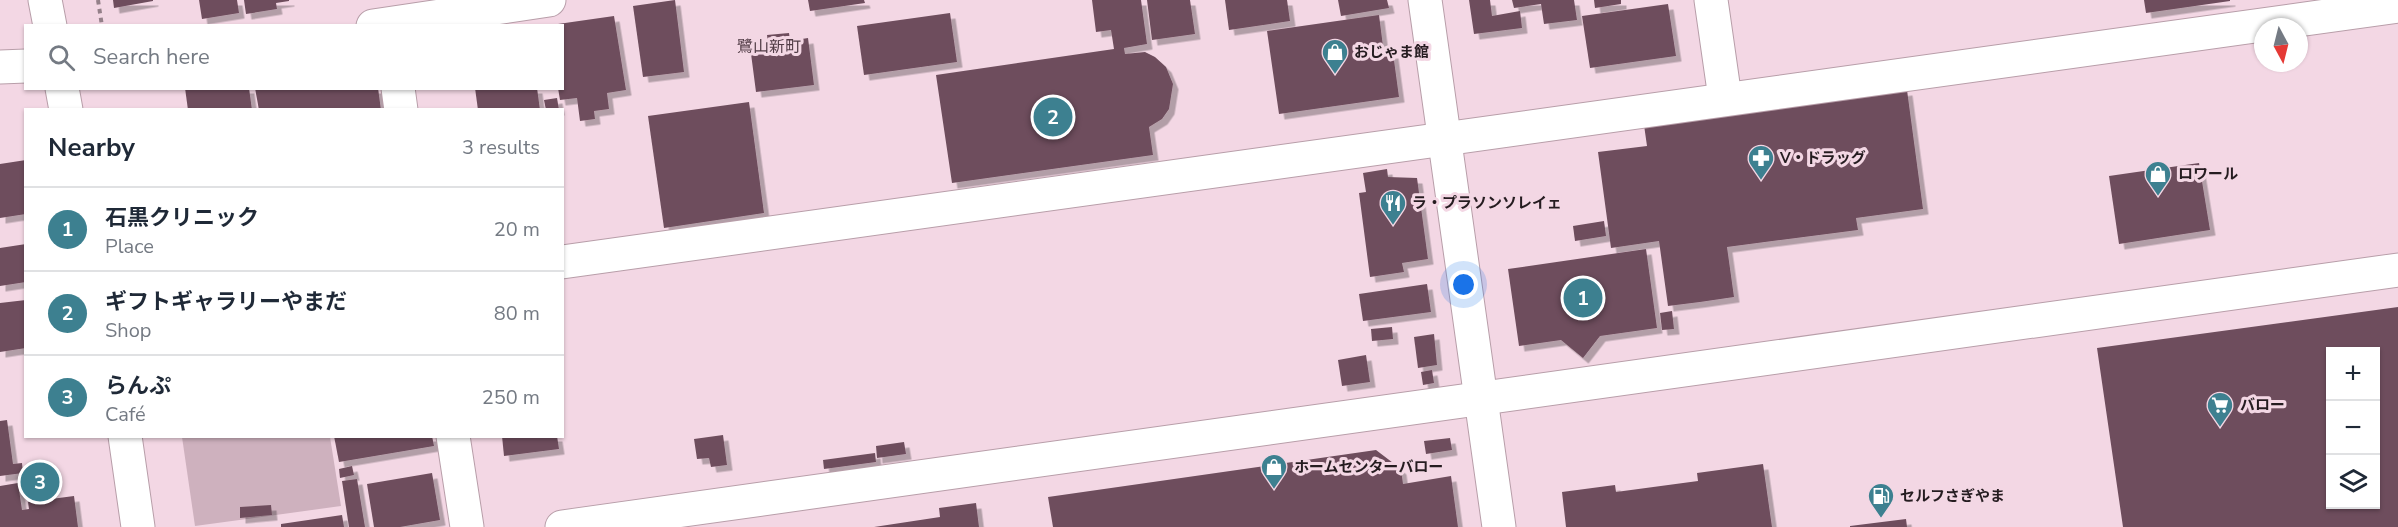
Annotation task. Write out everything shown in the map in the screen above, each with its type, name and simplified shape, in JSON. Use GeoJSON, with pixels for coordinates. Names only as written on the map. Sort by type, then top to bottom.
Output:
{"type":"FeatureCollection","features":[{"type":"Feature","properties":{"kind":"street"},"geometry":{"type":"LineString","coordinates":[[45,0],[50,24]]}},
{"type":"Feature","properties":{"kind":"street"},"geometry":{"type":"LineString","coordinates":[[383,19],[549,0]]}},
{"type":"Feature","properties":{"kind":"street"},"geometry":{"type":"LineString","coordinates":[[1425,0],[1499,527]]}},
{"type":"Feature","properties":{"kind":"street"},"geometry":{"type":"LineString","coordinates":[[1711,0],[1725,99]]}},
{"type":"Feature","properties":{"kind":"street"},"geometry":{"type":"LineString","coordinates":[[564,262],[2398,6]]}},
{"type":"Feature","properties":{"kind":"street"},"geometry":{"type":"LineString","coordinates":[[0,68],[24,66]]}},
{"type":"Feature","properties":{"kind":"street"},"geometry":{"type":"LineString","coordinates":[[62,90],[66,108]]}},
{"type":"Feature","properties":{"kind":"street"},"geometry":{"type":"LineString","coordinates":[[398,90],[401,108]]}},
{"type":"Feature","properties":{"kind":"street"},"geometry":{"type":"LineString","coordinates":[[562,527],[2398,270]]}},
{"type":"Feature","properties":{"kind":"street"},"geometry":{"type":"LineString","coordinates":[[125,438],[138,527]]}},
{"type":"Feature","properties":{"kind":"street"},"geometry":{"type":"LineString","coordinates":[[453,438],[467,527]]}},
{"type":"Feature","properties":{"kind":"path"},"geometry":{"type":"LineString","coordinates":[[98,0],[102,24]]}},
{"type":"Feature","properties":{"kind":"shaded area"},"geometry":{"type":"Polygon","coordinates":[[[182,438],[330,438],[341,506],[195,526],[182,438]]]}},
{"type":"Feature","properties":{"kind":"building"},"geometry":{"type":"Polygon","coordinates":[[[113,0],[153,0],[153,1],[114,8],[113,0]]]}},
{"type":"Feature","properties":{"kind":"building"},"geometry":{"type":"Polygon","coordinates":[[[199,0],[237,0],[239,13],[202,19],[199,0]]]}},
{"type":"Feature","properties":{"kind":"building"},"geometry":{"type":"Polygon","coordinates":[[[244,0],[289,1],[276,3],[277,9],[246,14],[244,0]]]}},
{"type":"Feature","properties":{"kind":"building"},"geometry":{"type":"Polygon","coordinates":[[[675,0],[684,72],[643,77],[633,6],[675,0]]]}},
{"type":"Feature","properties":{"kind":"building"},"geometry":{"type":"Polygon","coordinates":[[[808,0],[864,0],[865,3],[810,11],[808,0]]]}},
{"type":"Feature","properties":{"kind":"building"},"geometry":{"type":"Polygon","coordinates":[[[1092,0],[1141,0],[1147,44],[1124,48],[1125,54],[1145,52],[1155,57],[1166,67],[1173,84],[1169,109],[1162,119],[1149,127],[1153,155],[952,183],[936,75],[1114,49],[1111,30],[1096,32],[1092,0]]]}},
{"type":"Feature","properties":{"kind":"building"},"geometry":{"type":"Polygon","coordinates":[[[1147,0],[1190,0],[1195,34],[1152,40],[1147,0]]]}},
{"type":"Feature","properties":{"kind":"building"},"geometry":{"type":"Polygon","coordinates":[[[1225,0],[1287,0],[1290,21],[1229,30],[1225,0]]]}},
{"type":"Feature","properties":{"kind":"building"},"geometry":{"type":"Polygon","coordinates":[[[1338,0],[1387,0],[1389,8],[1341,16],[1338,0]]]}},
{"type":"Feature","properties":{"kind":"building"},"geometry":{"type":"Polygon","coordinates":[[[1469,0],[1490,0],[1492,16],[1520,11],[1522,28],[1474,34],[1469,0]]]}},
{"type":"Feature","properties":{"kind":"building"},"geometry":{"type":"Polygon","coordinates":[[[1512,0],[1574,0],[1577,20],[1544,24],[1541,4],[1514,8],[1512,0]]]}},
{"type":"Feature","properties":{"kind":"building"},"geometry":{"type":"Polygon","coordinates":[[[1594,0],[1621,0],[1621,4],[1595,8],[1594,0]]]}},
{"type":"Feature","properties":{"kind":"building"},"geometry":{"type":"Polygon","coordinates":[[[2144,0],[2230,0],[2230,1],[2146,13],[2144,0]]]}},
{"type":"Feature","properties":{"kind":"building"},"geometry":{"type":"Polygon","coordinates":[[[1668,4],[1676,56],[1590,68],[1582,16],[1668,4]]]}},
{"type":"Feature","properties":{"kind":"building"},"geometry":{"type":"Polygon","coordinates":[[[950,13],[957,62],[864,75],[857,26],[950,13]]]}},
{"type":"Feature","properties":{"kind":"building","name":"おじゃま館"},"geometry":{"type":"Polygon","coordinates":[[[1379,15],[1384,54],[1393,53],[1399,97],[1279,114],[1267,31],[1379,15]]]}},
{"type":"Feature","properties":{"kind":"building"},"geometry":{"type":"Polygon","coordinates":[[[614,16],[626,90],[607,93],[609,109],[594,111],[595,119],[580,121],[577,98],[560,100],[558,90],[564,90],[564,24],[558,24],[614,16]]]}},
{"type":"Feature","properties":{"kind":"building"},"geometry":{"type":"Polygon","coordinates":[[[789,33],[790,41],[808,38],[814,85],[756,92],[750,46],[768,43],[767,35],[789,33]]]}},
{"type":"Feature","properties":{"kind":"building"},"geometry":{"type":"Polygon","coordinates":[[[185,90],[249,90],[252,108],[188,108],[185,90]]]}},
{"type":"Feature","properties":{"kind":"building"},"geometry":{"type":"Polygon","coordinates":[[[255,90],[378,90],[381,108],[259,108],[255,90]]]}},
{"type":"Feature","properties":{"kind":"building"},"geometry":{"type":"Polygon","coordinates":[[[475,90],[537,90],[540,108],[478,108],[475,90]]]}},
{"type":"Feature","properties":{"kind":"building","name":"V・ドラッグ"},"geometry":{"type":"Polygon","coordinates":[[[1907,90],[1923,209],[1856,218],[1858,230],[1727,247],[1734,297],[1668,306],[1659,241],[1611,248],[1598,152],[1647,146],[1644,125],[1907,90]]]}},
{"type":"Feature","properties":{"kind":"building"},"geometry":{"type":"Polygon","coordinates":[[[557,98],[559,108],[546,108],[544,100],[557,98]]]}},
{"type":"Feature","properties":{"kind":"building"},"geometry":{"type":"Polygon","coordinates":[[[749,102],[764,213],[664,228],[648,116],[749,102]]]}},
{"type":"Feature","properties":{"kind":"building"},"geometry":{"type":"Polygon","coordinates":[[[24,160],[24,214],[0,218],[0,164],[24,160]]]}},
{"type":"Feature","properties":{"kind":"building","name":"ロワール"},"geometry":{"type":"Polygon","coordinates":[[[2199,163],[2210,230],[2119,244],[2109,176],[2199,163]]]}},
{"type":"Feature","properties":{"kind":"building","name":"ラ・プラソンソレイェ"},"geometry":{"type":"Polygon","coordinates":[[[1387,169],[1388,177],[1417,178],[1428,259],[1402,263],[1404,272],[1370,277],[1359,193],[1366,192],[1363,173],[1387,169]]]}},
{"type":"Feature","properties":{"kind":"building"},"geometry":{"type":"Polygon","coordinates":[[[1604,221],[1606,236],[1575,241],[1573,226],[1604,221]]]}},
{"type":"Feature","properties":{"kind":"building"},"geometry":{"type":"Polygon","coordinates":[[[24,244],[24,282],[0,286],[0,248],[24,244]]]}},
{"type":"Feature","properties":{"kind":"building"},"geometry":{"type":"Polygon","coordinates":[[[1646,249],[1657,328],[1600,336],[1583,358],[1561,340],[1519,346],[1508,269],[1646,249]]]}},
{"type":"Feature","properties":{"kind":"building"},"geometry":{"type":"Polygon","coordinates":[[[1427,284],[1431,312],[1363,321],[1359,294],[1427,284]]]}},
{"type":"Feature","properties":{"kind":"building"},"geometry":{"type":"Polygon","coordinates":[[[24,300],[24,348],[0,352],[0,303],[24,300]]]}},
{"type":"Feature","properties":{"kind":"building","name":"バロー"},"geometry":{"type":"Polygon","coordinates":[[[2398,307],[2398,527],[2123,527],[2097,348],[2398,307]]]}},
{"type":"Feature","properties":{"kind":"building"},"geometry":{"type":"Polygon","coordinates":[[[1672,311],[1674,329],[1662,330],[1660,313],[1672,311]]]}},
{"type":"Feature","properties":{"kind":"building"},"geometry":{"type":"Polygon","coordinates":[[[1392,327],[1393,339],[1372,341],[1371,329],[1392,327]]]}},
{"type":"Feature","properties":{"kind":"building"},"geometry":{"type":"Polygon","coordinates":[[[1434,334],[1437,365],[1418,368],[1414,337],[1434,334]]]}},
{"type":"Feature","properties":{"kind":"building"},"geometry":{"type":"Polygon","coordinates":[[[1366,355],[1370,382],[1342,386],[1338,360],[1366,355]]]}},
{"type":"Feature","properties":{"kind":"building"},"geometry":{"type":"Polygon","coordinates":[[[1432,370],[1434,383],[1423,385],[1421,372],[1432,370]]]}},
{"type":"Feature","properties":{"kind":"building"},"geometry":{"type":"Polygon","coordinates":[[[7,420],[13,464],[22,463],[23,473],[0,476],[0,421],[7,420]]]}},
{"type":"Feature","properties":{"kind":"building"},"geometry":{"type":"Polygon","coordinates":[[[723,435],[727,465],[711,467],[709,458],[697,459],[694,439],[723,435]]]}},
{"type":"Feature","properties":{"kind":"building"},"geometry":{"type":"Polygon","coordinates":[[[334,438],[432,438],[434,446],[339,462],[334,438]]]}},
{"type":"Feature","properties":{"kind":"building"},"geometry":{"type":"Polygon","coordinates":[[[502,438],[557,438],[559,449],[504,456],[502,438]]]}},
{"type":"Feature","properties":{"kind":"building"},"geometry":{"type":"Polygon","coordinates":[[[1450,438],[1452,450],[1426,454],[1424,441],[1450,438]]]}},
{"type":"Feature","properties":{"kind":"building"},"geometry":{"type":"Polygon","coordinates":[[[904,442],[906,454],[877,458],[876,446],[904,442]]]}},
{"type":"Feature","properties":{"kind":"building","name":"ホームセンターバロー"},"geometry":{"type":"Polygon","coordinates":[[[1376,450],[1401,469],[1403,484],[1451,476],[1458,527],[1053,527],[1048,497],[1376,450]]]}},
{"type":"Feature","properties":{"kind":"building"},"geometry":{"type":"Polygon","coordinates":[[[875,453],[876,462],[824,469],[823,460],[875,453]]]}},
{"type":"Feature","properties":{"kind":"building"},"geometry":{"type":"Polygon","coordinates":[[[1763,464],[1772,527],[1566,527],[1562,492],[1615,485],[1616,492],[1698,481],[1697,473],[1763,464]]]}},
{"type":"Feature","properties":{"kind":"building"},"geometry":{"type":"Polygon","coordinates":[[[352,466],[354,475],[340,478],[339,469],[352,466]]]}},
{"type":"Feature","properties":{"kind":"building"},"geometry":{"type":"Polygon","coordinates":[[[432,473],[440,520],[400,527],[374,527],[367,484],[432,473]]]}},
{"type":"Feature","properties":{"kind":"building"},"geometry":{"type":"Polygon","coordinates":[[[357,479],[365,527],[349,527],[342,481],[357,479]]]}},
{"type":"Feature","properties":{"kind":"building"},"geometry":{"type":"Polygon","coordinates":[[[18,483],[22,510],[29,509],[28,502],[74,496],[78,527],[0,527],[0,486],[18,483]]]}},
{"type":"Feature","properties":{"kind":"building"},"geometry":{"type":"Polygon","coordinates":[[[976,503],[979,527],[874,527],[940,517],[939,508],[976,503]]]}},
{"type":"Feature","properties":{"kind":"building"},"geometry":{"type":"Polygon","coordinates":[[[271,505],[272,515],[240,518],[240,507],[271,505]]]}},
{"type":"Feature","properties":{"kind":"building"},"geometry":{"type":"Polygon","coordinates":[[[342,515],[344,527],[281,527],[281,524],[342,515]]]}},
{"type":"Feature","properties":{"kind":"building"},"geometry":{"type":"Polygon","coordinates":[[[1906,519],[1907,527],[1850,527],[1850,526],[1906,519]]]}},
{"type":"Feature","properties":{"kind":"place","name":"おじゃま館"},"geometry":{"type":"Point","coordinates":[1335,75]}},
{"type":"Feature","properties":{"kind":"place","name":"ギフトギャラリーやまだ"},"geometry":{"type":"Point","coordinates":[1053,117]}},
{"type":"Feature","properties":{"kind":"place","name":"V・ドラッグ"},"geometry":{"type":"Point","coordinates":[1761,181]}},
{"type":"Feature","properties":{"kind":"place","name":"ロワール"},"geometry":{"type":"Point","coordinates":[2158,197]}},
{"type":"Feature","properties":{"kind":"place","name":"ラ・プラソンソレイェ"},"geometry":{"type":"Point","coordinates":[1393,226]}},
{"type":"Feature","properties":{"kind":"place","name":"石黒クリニック"},"geometry":{"type":"Point","coordinates":[1583,298]}},
{"type":"Feature","properties":{"kind":"place","name":"バロー"},"geometry":{"type":"Point","coordinates":[2220,428]}},
{"type":"Feature","properties":{"kind":"place","name":"らんぷ"},"geometry":{"type":"Point","coordinates":[40,482]}},
{"type":"Feature","properties":{"kind":"place","name":"ホームセンターバロー"},"geometry":{"type":"Point","coordinates":[1274,490]}},
{"type":"Feature","properties":{"kind":"place","name":"セルフさぎやま"},"geometry":{"type":"Point","coordinates":[1881,519]}},
{"type":"Feature","properties":{"kind":"district","name":"鷺山新町"},"geometry":{"type":"Point","coordinates":[769,47]}}]}
